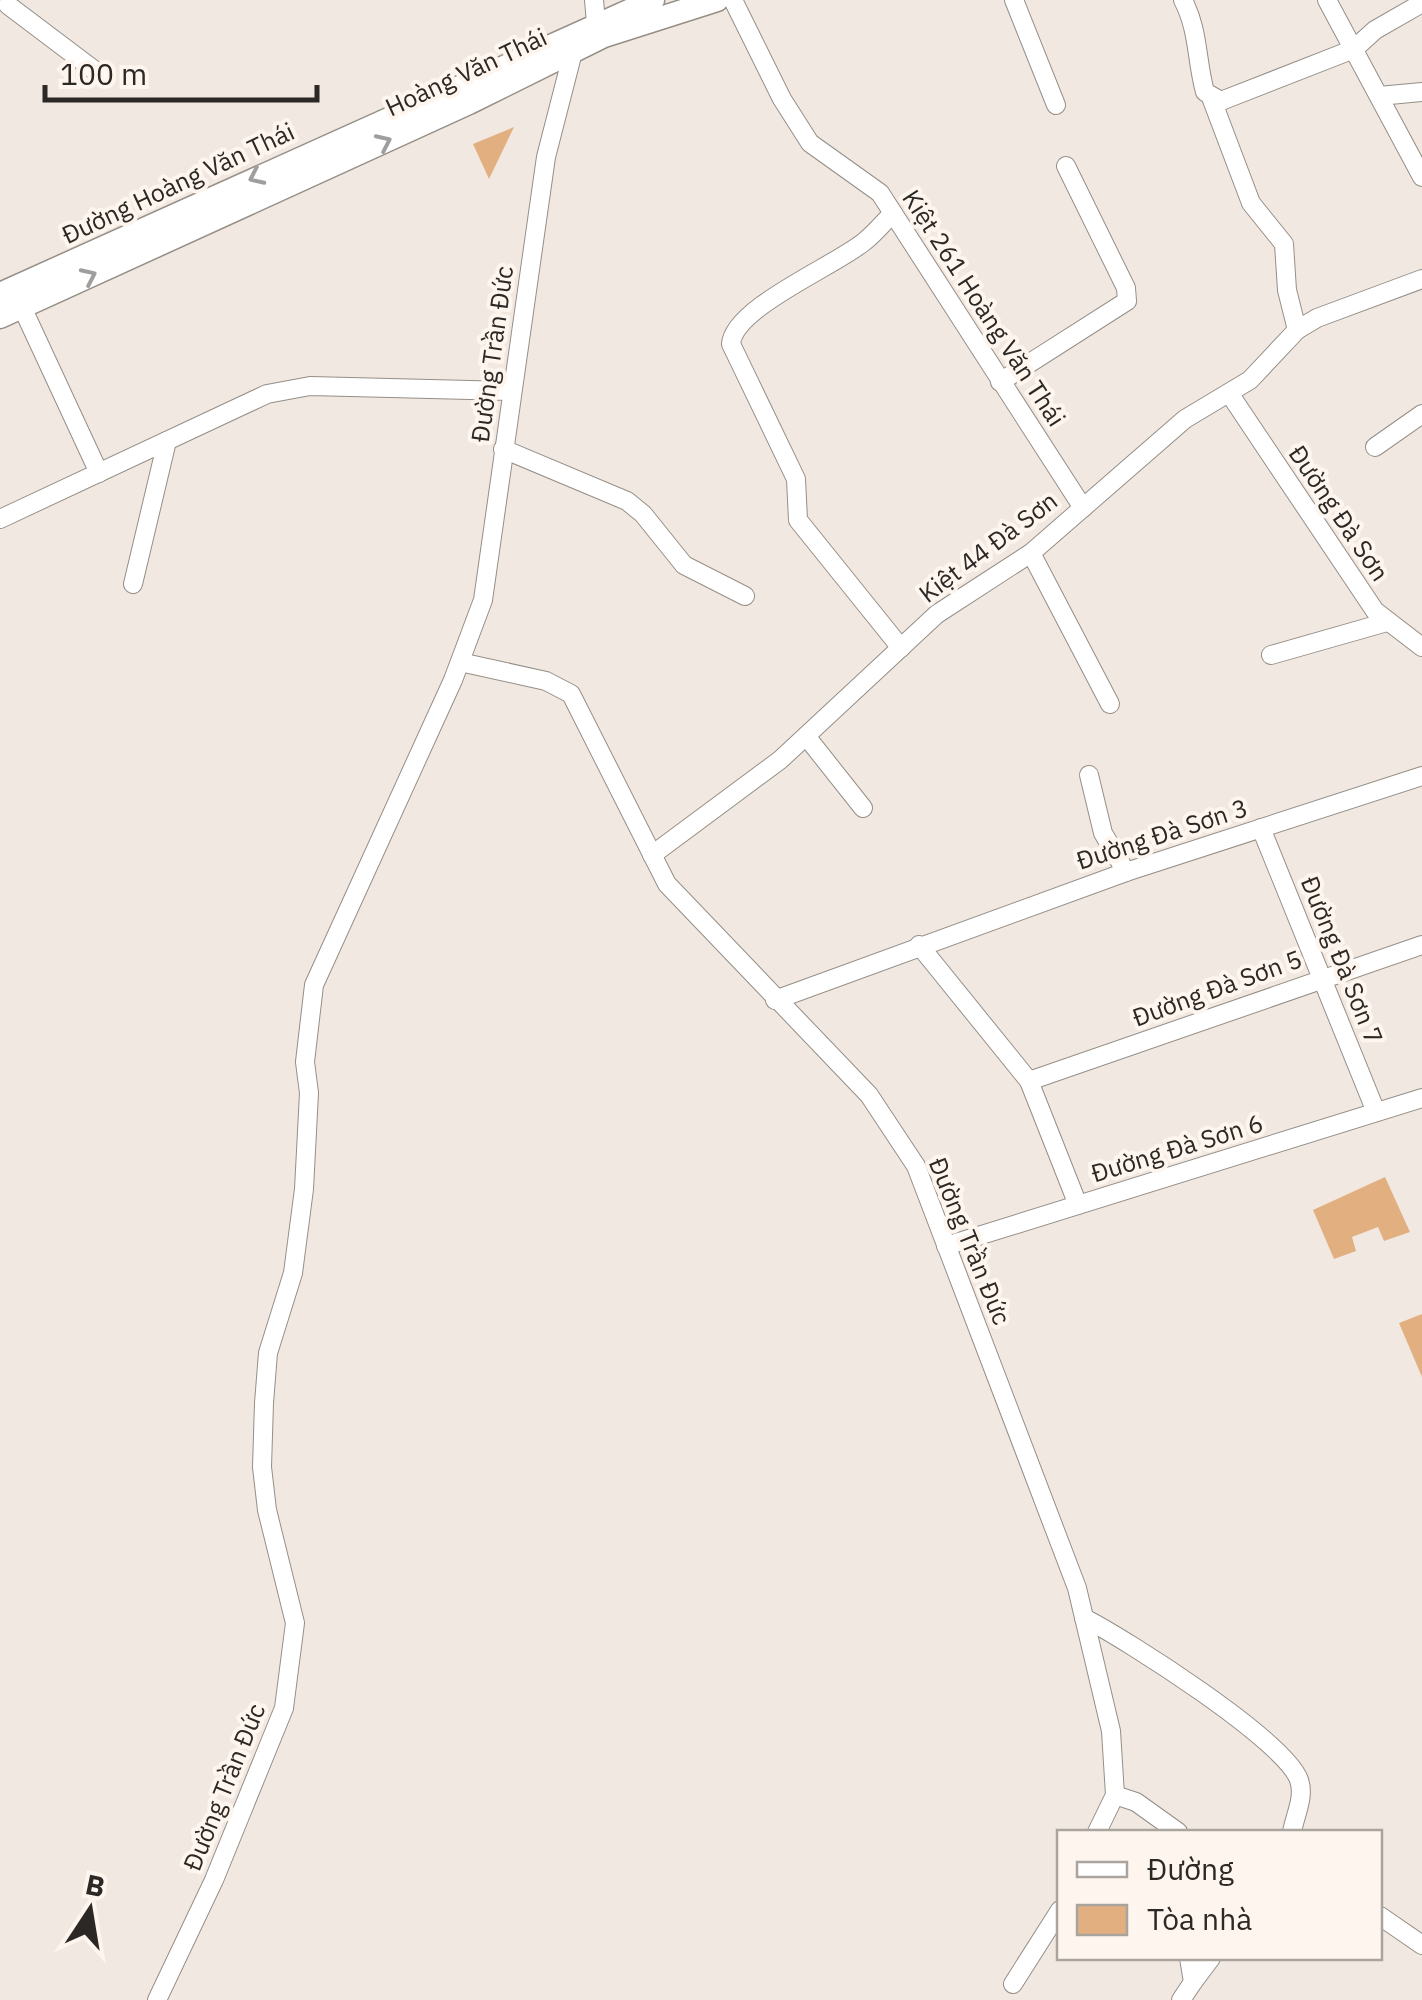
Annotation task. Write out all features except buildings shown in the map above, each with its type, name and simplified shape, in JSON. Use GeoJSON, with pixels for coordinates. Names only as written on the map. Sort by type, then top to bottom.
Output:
{"type":"FeatureCollection","features":[{"type":"Feature","properties":{"kind":"main road","name":"Đường Hoàng Văn Thái"},"geometry":{"type":"LineString","coordinates":[[570,43],[595,11],[653,0]]}},
{"type":"Feature","properties":{"kind":"main road","name":"Đường Hoàng Văn Thái"},"geometry":{"type":"LineString","coordinates":[[0,294],[570,43],[717,0]]}},
{"type":"Feature","properties":{"kind":"main road","name":"Hoàng Văn Thái"},"geometry":{"type":"LineString","coordinates":[[11,312],[570,43]]}},
{"type":"Feature","properties":{"kind":"street","name":"Kiệt 261 Hoàng Văn Thái"},"geometry":{"type":"LineString","coordinates":[[733,0],[782,99],[810,142],[880,194],[1083,508]]}},
{"type":"Feature","properties":{"kind":"street"},"geometry":{"type":"LineString","coordinates":[[1014,0],[1056,106]]}},
{"type":"Feature","properties":{"kind":"street"},"geometry":{"type":"LineString","coordinates":[[1184,0],[1199,39],[1196,57],[1205,92],[1212,100],[1251,203],[1284,244],[1287,290],[1297,330]]}},
{"type":"Feature","properties":{"kind":"street"},"geometry":{"type":"LineString","coordinates":[[1328,0],[1422,177]]}},
{"type":"Feature","properties":{"kind":"street"},"geometry":{"type":"LineString","coordinates":[[1212,100],[1259,88],[1354,49],[1375,30],[1422,3]]}},
{"type":"Feature","properties":{"kind":"street"},"geometry":{"type":"LineString","coordinates":[[7,8],[102,76]]}},
{"type":"Feature","properties":{"kind":"street","name":"Đường Trần Đức"},"geometry":{"type":"LineString","coordinates":[[157,2000],[214,1880],[284,1708],[295,1623],[267,1510],[262,1467],[264,1402],[268,1353],[293,1273],[304,1188],[308,1093],[305,1062],[314,984],[460,662],[483,600],[546,157],[570,43]]}},
{"type":"Feature","properties":{"kind":"street"},"geometry":{"type":"LineString","coordinates":[[1379,96],[1422,92]]}},
{"type":"Feature","properties":{"kind":"street"},"geometry":{"type":"LineString","coordinates":[[1000,382],[1127,302],[1126,288],[1066,166]]}},
{"type":"Feature","properties":{"kind":"street"},"geometry":{"type":"LineString","coordinates":[[893,213],[865,241],[776,298],[738,326],[731,337],[732,350],[796,479],[798,520],[901,648]]}},
{"type":"Feature","properties":{"kind":"street","name":"Kiệt 44 Đà Sơn"},"geometry":{"type":"LineString","coordinates":[[652,855],[806,736],[937,614],[1030,553],[1185,419],[1250,380],[1297,330],[1316,318],[1422,279]]}},
{"type":"Feature","properties":{"kind":"street"},"geometry":{"type":"LineString","coordinates":[[11,312],[99,473]]}},
{"type":"Feature","properties":{"kind":"street"},"geometry":{"type":"LineString","coordinates":[[0,520],[267,394],[310,386],[511,391]]}},
{"type":"Feature","properties":{"kind":"street","name":"Đường Đà Sơn"},"geometry":{"type":"LineString","coordinates":[[1229,392],[1374,611],[1422,647]]}},
{"type":"Feature","properties":{"kind":"street"},"geometry":{"type":"LineString","coordinates":[[1375,447],[1422,414]]}},
{"type":"Feature","properties":{"kind":"street"},"geometry":{"type":"LineString","coordinates":[[133,584],[167,441]]}},
{"type":"Feature","properties":{"kind":"street"},"geometry":{"type":"LineString","coordinates":[[503,450],[627,502],[644,514],[684,565],[745,596]]}},
{"type":"Feature","properties":{"kind":"street"},"geometry":{"type":"LineString","coordinates":[[1030,553],[1110,704]]}},
{"type":"Feature","properties":{"kind":"street"},"geometry":{"type":"LineString","coordinates":[[1271,655],[1388,622]]}},
{"type":"Feature","properties":{"kind":"street","name":"Đường Trần Đức"},"geometry":{"type":"LineString","coordinates":[[460,662],[546,681],[571,694],[667,884],[869,1095],[916,1166],[1076,1588],[1111,1731],[1115,1795],[1098,1830]]}},
{"type":"Feature","properties":{"kind":"street"},"geometry":{"type":"LineString","coordinates":[[806,736],[863,808]]}},
{"type":"Feature","properties":{"kind":"street"},"geometry":{"type":"LineString","coordinates":[[1089,775],[1103,833],[1126,872]]}},
{"type":"Feature","properties":{"kind":"street","name":"Đường Đà Sơn 3"},"geometry":{"type":"LineString","coordinates":[[775,1000],[1126,872],[1422,776]]}},
{"type":"Feature","properties":{"kind":"street","name":"Đường Đà Sơn 7"},"geometry":{"type":"LineString","coordinates":[[1261,828],[1376,1112]]}},
{"type":"Feature","properties":{"kind":"street"},"geometry":{"type":"LineString","coordinates":[[919,945],[1029,1081],[1078,1205]]}},
{"type":"Feature","properties":{"kind":"street","name":"Đường Đà Sơn 5"},"geometry":{"type":"LineString","coordinates":[[1029,1081],[1422,945]]}},
{"type":"Feature","properties":{"kind":"street","name":"Đường Đà Sơn 6"},"geometry":{"type":"LineString","coordinates":[[946,1246],[1422,1098]]}},
{"type":"Feature","properties":{"kind":"street"},"geometry":{"type":"LineString","coordinates":[[1084,1618],[1194,1687],[1290,1764],[1301,1793],[1292,1830]]}},
{"type":"Feature","properties":{"kind":"street"},"geometry":{"type":"LineString","coordinates":[[1115,1795],[1136,1802],[1175,1830]]}},
{"type":"Feature","properties":{"kind":"street"},"geometry":{"type":"LineString","coordinates":[[1012,1984],[1057,1915]]}},
{"type":"Feature","properties":{"kind":"street"},"geometry":{"type":"LineString","coordinates":[[1382,1917],[1422,1944]]}},
{"type":"Feature","properties":{"kind":"street"},"geometry":{"type":"LineString","coordinates":[[1188,1960],[1193,1982]]}},
{"type":"Feature","properties":{"kind":"street"},"geometry":{"type":"LineString","coordinates":[[1181,2000],[1210,1960]]}}]}
